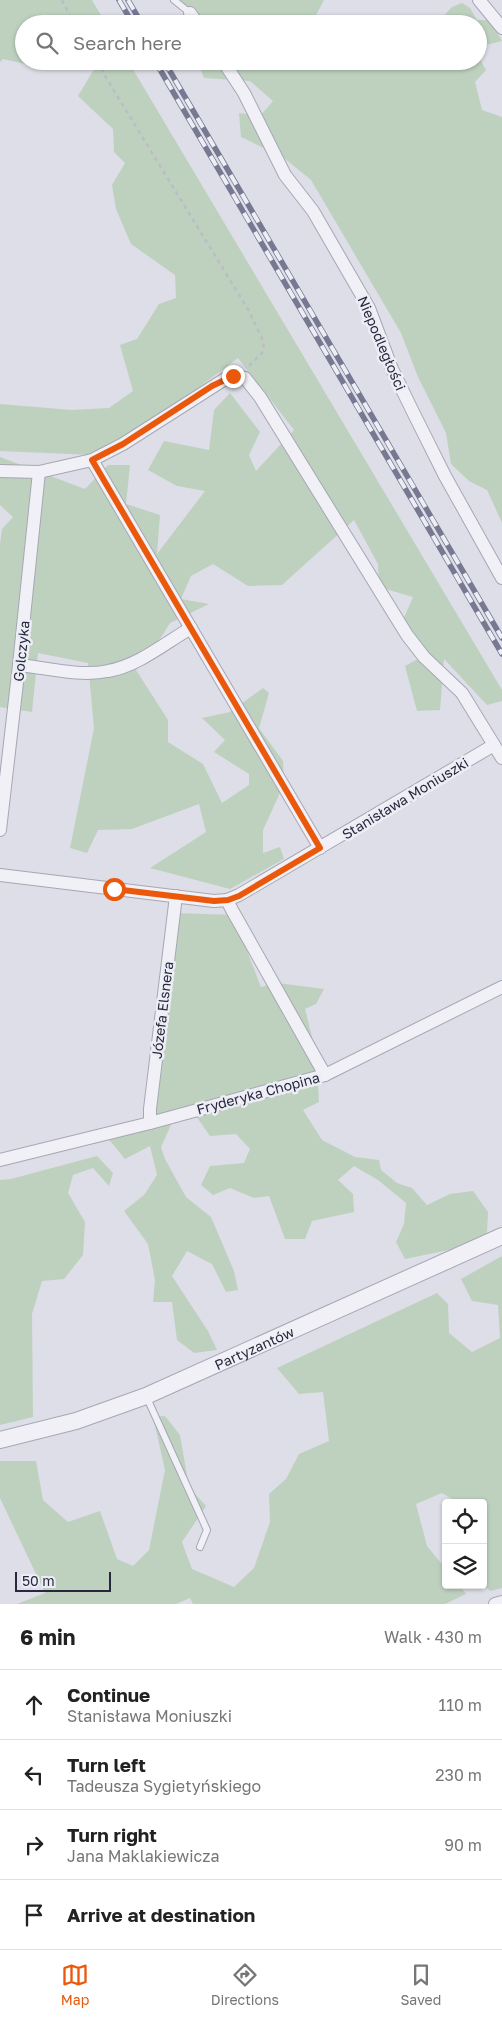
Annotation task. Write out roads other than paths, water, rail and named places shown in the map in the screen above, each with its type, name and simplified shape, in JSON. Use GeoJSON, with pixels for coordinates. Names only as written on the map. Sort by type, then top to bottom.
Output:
{"type":"FeatureCollection","features":[{"type":"Feature","properties":{"kind":"street"},"geometry":{"type":"LineString","coordinates":[[479,0],[502,28]]}},
{"type":"Feature","properties":{"kind":"street","name":"Niepodległości"},"geometry":{"type":"LineString","coordinates":[[229,70],[244,93],[285,176],[313,211],[369,308],[392,369],[414,414],[450,485],[502,578]]}},
{"type":"Feature","properties":{"kind":"street"},"geometry":{"type":"LineString","coordinates":[[0,470],[39,472],[92,460],[123,444],[212,386],[233,376],[245,378],[367,567],[407,635],[424,657],[462,693],[502,758]]}},
{"type":"Feature","properties":{"kind":"street"},"geometry":{"type":"LineString","coordinates":[[92,460],[320,848]]}},
{"type":"Feature","properties":{"kind":"street","name":"Golczyka"},"geometry":{"type":"LineString","coordinates":[[0,830],[39,472]]}},
{"type":"Feature","properties":{"kind":"street"},"geometry":{"type":"LineString","coordinates":[[19,665],[82,673],[108,672],[130,664],[191,628]]}},
{"type":"Feature","properties":{"kind":"street","name":"Stanisława Moniuszki"},"geometry":{"type":"LineString","coordinates":[[0,875],[214,901],[228,900],[239,896],[494,745]]}},
{"type":"Feature","properties":{"kind":"street","name":"Józefa Elsnera"},"geometry":{"type":"LineString","coordinates":[[150,1123],[150,1109],[176,896]]}},
{"type":"Feature","properties":{"kind":"street"},"geometry":{"type":"LineString","coordinates":[[228,900],[325,1075]]}},
{"type":"Feature","properties":{"kind":"street","name":"Fryderyka Chopina"},"geometry":{"type":"LineString","coordinates":[[0,1160],[150,1123],[325,1075],[502,987]]}},
{"type":"Feature","properties":{"kind":"street","name":"Partyzantów"},"geometry":{"type":"LineString","coordinates":[[0,1440],[76,1421],[146,1396],[502,1236]]}},
{"type":"Feature","properties":{"kind":"street"},"geometry":{"type":"LineString","coordinates":[[495,1604],[502,1602]]}},
{"type":"Feature","properties":{"kind":"lane"},"geometry":{"type":"LineString","coordinates":[[174,0],[190,13]]}},
{"type":"Feature","properties":{"kind":"lane"},"geometry":{"type":"LineString","coordinates":[[146,1396],[208,1530],[200,1547]]}},
{"type":"Feature","properties":{"kind":"railway"},"geometry":{"type":"LineString","coordinates":[[119,0],[128,15]]}},
{"type":"Feature","properties":{"kind":"railway"},"geometry":{"type":"LineString","coordinates":[[128,0],[137,15]]}},
{"type":"Feature","properties":{"kind":"railway"},"geometry":{"type":"LineString","coordinates":[[160,70],[502,654]]}},
{"type":"Feature","properties":{"kind":"railway"},"geometry":{"type":"LineString","coordinates":[[169,70],[502,638]]}}]}
